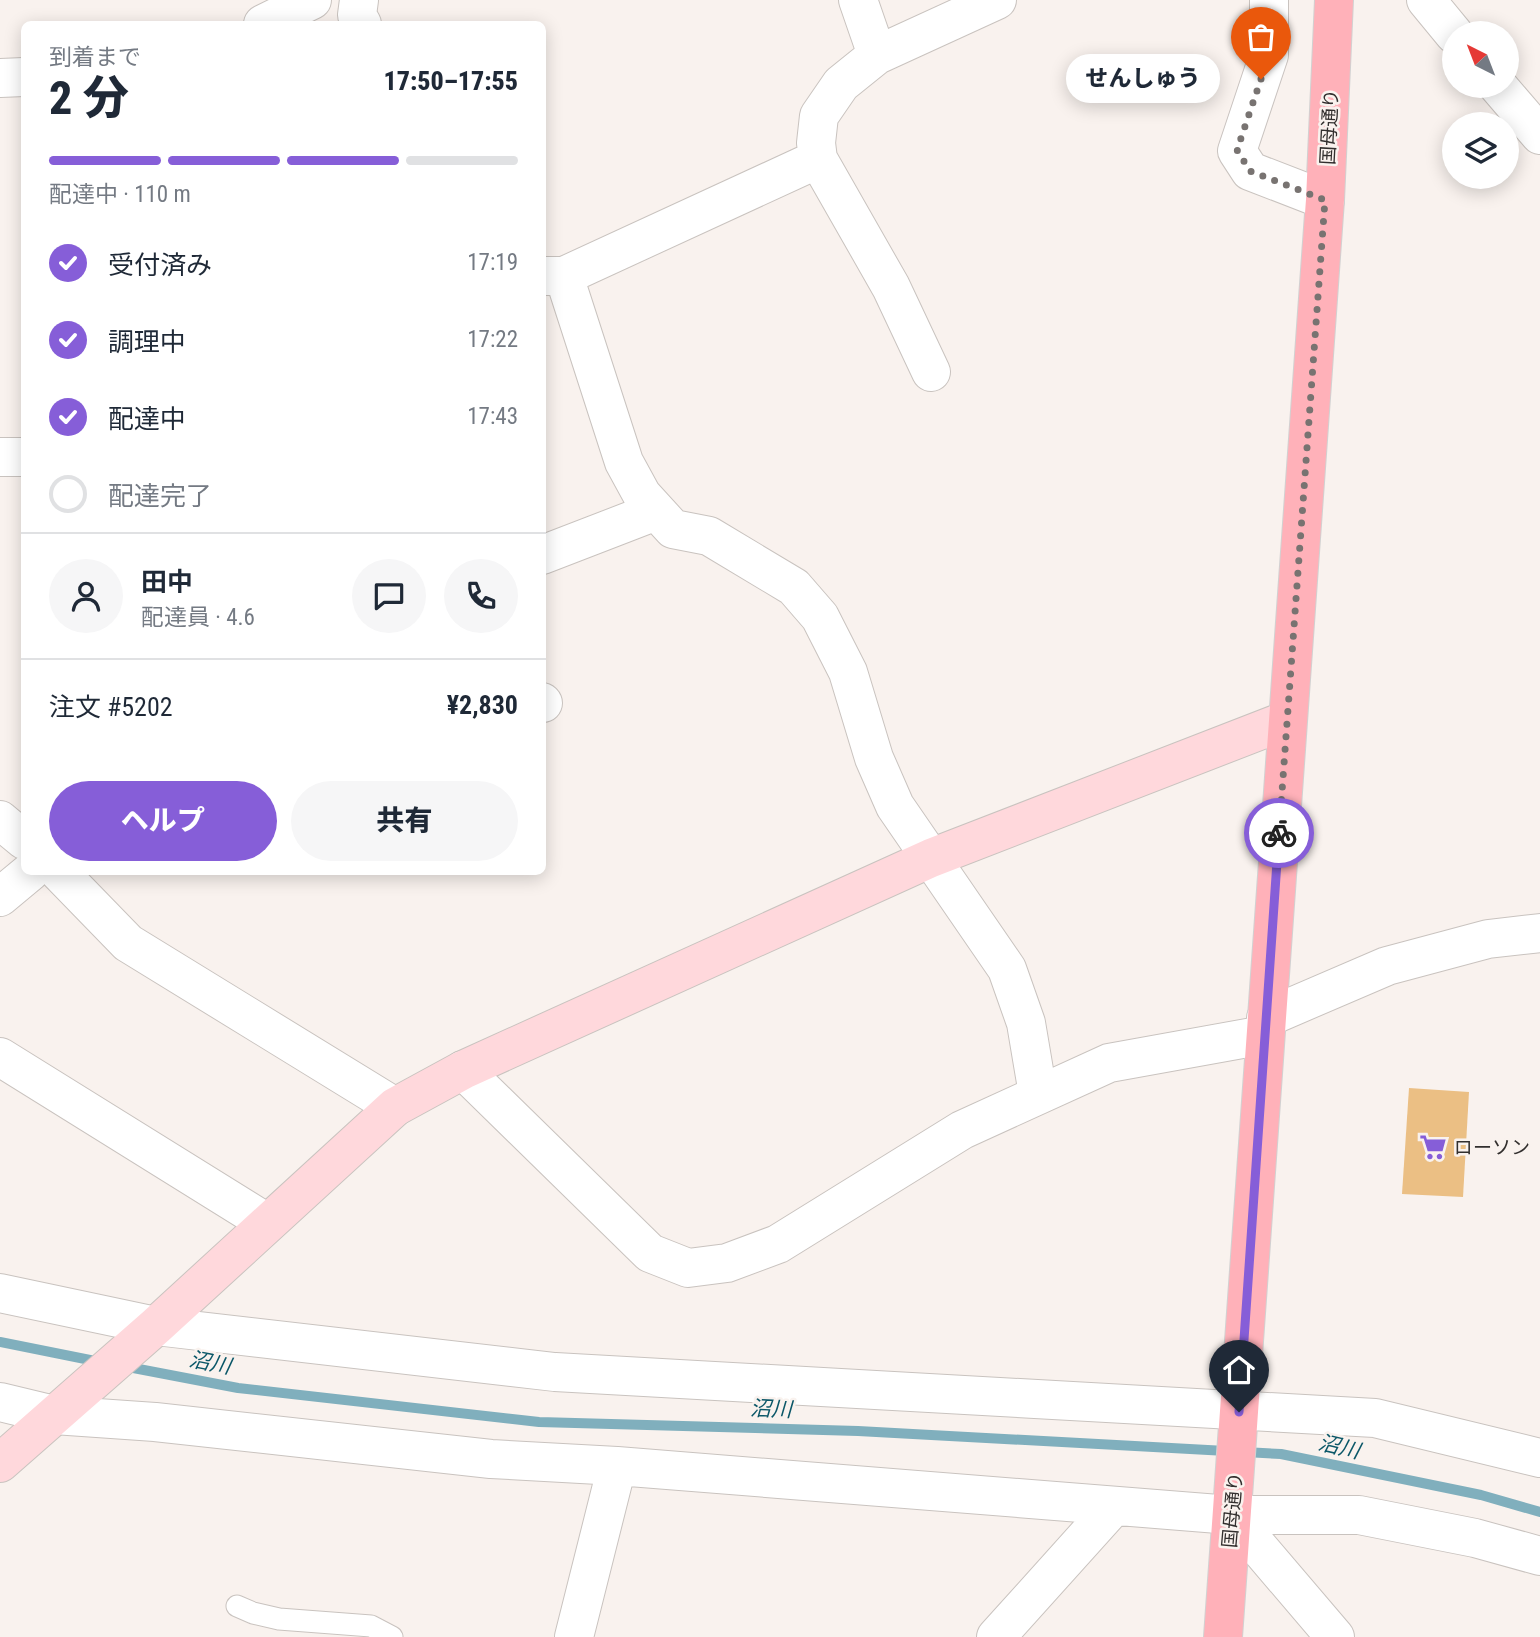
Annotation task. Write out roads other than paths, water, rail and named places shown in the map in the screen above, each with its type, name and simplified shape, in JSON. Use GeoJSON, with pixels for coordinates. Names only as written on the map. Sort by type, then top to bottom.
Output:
{"type":"FeatureCollection","features":[{"type":"Feature","properties":{"kind":"main road","name":"国母通り"},"geometry":{"type":"LineString","coordinates":[[1223,1637],[1325,200],[1334,0]]}},
{"type":"Feature","properties":{"kind":"street"},"geometry":{"type":"LineString","coordinates":[[269,21],[312,0]]}},
{"type":"Feature","properties":{"kind":"street"},"geometry":{"type":"LineString","coordinates":[[359,0],[357,15],[360,21]]}},
{"type":"Feature","properties":{"kind":"street"},"geometry":{"type":"LineString","coordinates":[[858,0],[877,55]]}},
{"type":"Feature","properties":{"kind":"street"},"geometry":{"type":"LineString","coordinates":[[931,372],[891,287],[818,159],[816,143],[819,116],[841,84],[877,55],[998,0]]}},
{"type":"Feature","properties":{"kind":"street"},"geometry":{"type":"LineString","coordinates":[[1269,0],[1269,55],[1237,150],[1250,171],[1325,200]]}},
{"type":"Feature","properties":{"kind":"street"},"geometry":{"type":"LineString","coordinates":[[1426,0],[1443,21]]}},
{"type":"Feature","properties":{"kind":"street"},"geometry":{"type":"LineString","coordinates":[[0,78],[21,77]]}},
{"type":"Feature","properties":{"kind":"street"},"geometry":{"type":"LineString","coordinates":[[1509,98],[1540,135]]}},
{"type":"Feature","properties":{"kind":"street"},"geometry":{"type":"LineString","coordinates":[[818,159],[553,276],[624,462],[642,495],[673,529],[709,536],[794,587],[820,617],[848,672],[874,758],[895,806],[1007,969],[1026,1023],[1038,1094]]}},
{"type":"Feature","properties":{"kind":"street"},"geometry":{"type":"LineString","coordinates":[[0,457],[21,457]]}},
{"type":"Feature","properties":{"kind":"street"},"geometry":{"type":"LineString","coordinates":[[546,553],[656,511]]}},
{"type":"Feature","properties":{"kind":"street"},"geometry":{"type":"LineString","coordinates":[[0,1463],[156,1326],[396,1107],[463,1069],[931,858],[1287,720]]}},
{"type":"Feature","properties":{"kind":"street"},"geometry":{"type":"LineString","coordinates":[[0,820],[21,838]]}},
{"type":"Feature","properties":{"kind":"street"},"geometry":{"type":"LineString","coordinates":[[0,897],[26,875]]}},
{"type":"Feature","properties":{"kind":"street"},"geometry":{"type":"LineString","coordinates":[[62,875],[128,943],[396,1107]]}},
{"type":"Feature","properties":{"kind":"street"},"geometry":{"type":"LineString","coordinates":[[463,1069],[650,1253],[688,1269],[727,1263],[778,1244],[962,1130],[1109,1063],[1265,1027],[1387,966],[1488,939],[1540,933]]}},
{"type":"Feature","properties":{"kind":"street"},"geometry":{"type":"LineString","coordinates":[[0,1057],[267,1223]]}},
{"type":"Feature","properties":{"kind":"street"},"geometry":{"type":"LineString","coordinates":[[0,1293],[156,1326],[555,1372],[1239,1420],[1375,1418],[1540,1458]]}},
{"type":"Feature","properties":{"kind":"street"},"geometry":{"type":"LineString","coordinates":[[0,1402],[54,1415],[155,1422],[491,1459],[617,1466],[1113,1507],[1232,1506],[1359,1515],[1475,1538],[1540,1556]]}},
{"type":"Feature","properties":{"kind":"street"},"geometry":{"type":"LineString","coordinates":[[573,1637],[617,1466]]}},
{"type":"Feature","properties":{"kind":"street"},"geometry":{"type":"LineString","coordinates":[[1232,1506],[1335,1637]]}},
{"type":"Feature","properties":{"kind":"street"},"geometry":{"type":"LineString","coordinates":[[996,1637],[1113,1507]]}},
{"type":"Feature","properties":{"kind":"lane"},"geometry":{"type":"LineString","coordinates":[[237,1606],[279,1619],[371,1626],[392,1637]]}},
{"type":"Feature","properties":{"kind":"waterway","name":"沼川"},"geometry":{"type":"LineString","coordinates":[[0,1342],[100,1362]]}},
{"type":"Feature","properties":{"kind":"waterway","name":"沼川"},"geometry":{"type":"LineString","coordinates":[[123,1366],[238,1388],[539,1422],[858,1431],[1281,1454],[1481,1495],[1540,1512]]}},
{"type":"Feature","properties":{"kind":"place","name":"せんしゅう"},"geometry":{"type":"Point","coordinates":[1261,79]}},
{"type":"Feature","properties":{"kind":"place","name":"ローソン"},"geometry":{"type":"Point","coordinates":[1433,1147]}}]}
